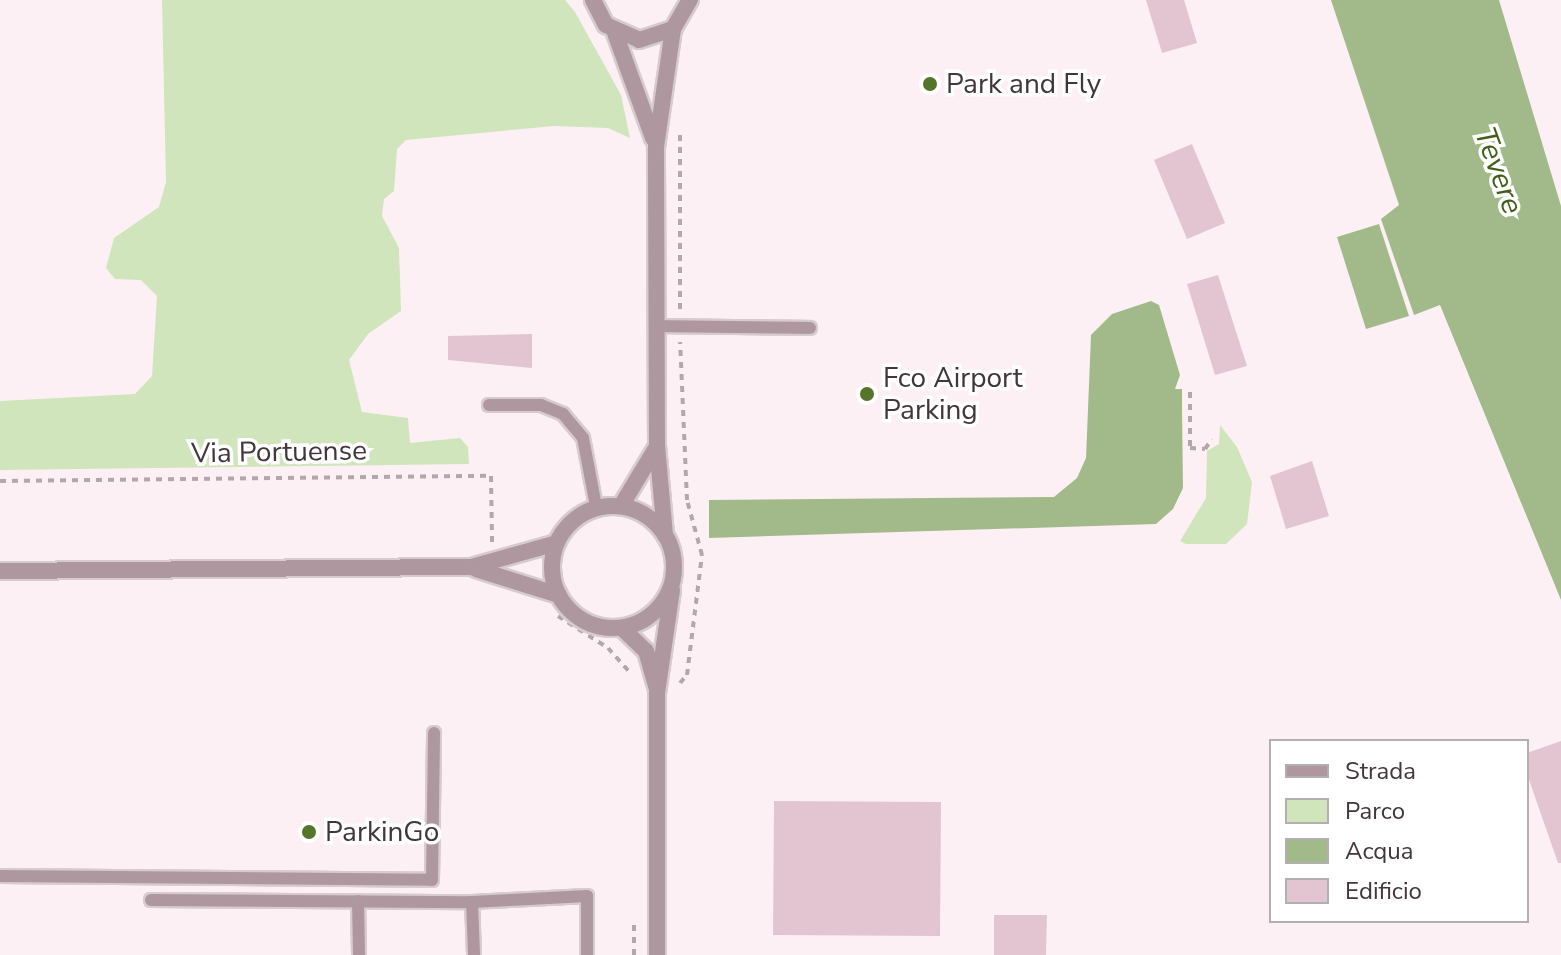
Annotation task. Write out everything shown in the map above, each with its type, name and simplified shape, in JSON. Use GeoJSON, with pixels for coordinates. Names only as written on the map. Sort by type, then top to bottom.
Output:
{"type":"FeatureCollection","features":[{"type":"Feature","properties":{"kind":"street"},"geometry":{"type":"LineString","coordinates":[[593,0],[615,33],[656,147]]}},
{"type":"Feature","properties":{"kind":"street"},"geometry":{"type":"LineString","coordinates":[[657,955],[665,693],[674,558],[665,535],[657,446],[656,147],[673,29],[690,0]]}},
{"type":"Feature","properties":{"kind":"street"},"geometry":{"type":"LineString","coordinates":[[615,33],[639,40],[673,29]]}},
{"type":"Feature","properties":{"kind":"street"},"geometry":{"type":"LineString","coordinates":[[621,506],[657,446]]}},
{"type":"Feature","properties":{"kind":"street"},"geometry":{"type":"LineString","coordinates":[[555,603],[553,578],[557,543],[576,518],[596,506],[621,506],[654,521],[665,535]]}},
{"type":"Feature","properties":{"kind":"street"},"geometry":{"type":"LineString","coordinates":[[0,571],[471,567],[557,543]]}},
{"type":"Feature","properties":{"kind":"street"},"geometry":{"type":"LineString","coordinates":[[471,567],[555,603],[585,621],[622,628],[646,651],[665,693]]}},
{"type":"Feature","properties":{"kind":"street"},"geometry":{"type":"LineString","coordinates":[[622,628],[653,613],[672,583]]}},
{"type":"Feature","properties":{"kind":"lane"},"geometry":{"type":"LineString","coordinates":[[657,326],[810,328]]}},
{"type":"Feature","properties":{"kind":"lane"},"geometry":{"type":"LineString","coordinates":[[489,405],[541,405],[563,414],[583,438],[596,506]]}},
{"type":"Feature","properties":{"kind":"lane"},"geometry":{"type":"LineString","coordinates":[[0,876],[432,880],[434,733]]}},
{"type":"Feature","properties":{"kind":"lane"},"geometry":{"type":"LineString","coordinates":[[151,900],[472,902],[587,896],[587,955]]}},
{"type":"Feature","properties":{"kind":"lane"},"geometry":{"type":"LineString","coordinates":[[358,901],[359,955]]}},
{"type":"Feature","properties":{"kind":"lane"},"geometry":{"type":"LineString","coordinates":[[472,902],[474,955]]}},
{"type":"Feature","properties":{"kind":"path"},"geometry":{"type":"LineString","coordinates":[[665,693],[687,675],[702,555],[687,500],[680,327],[680,119]]}},
{"type":"Feature","properties":{"kind":"path"},"geometry":{"type":"LineString","coordinates":[[1190,392],[1190,448],[1205,449],[1212,439]]}},
{"type":"Feature","properties":{"kind":"path","name":"Via Portuense"},"geometry":{"type":"LineString","coordinates":[[0,481],[491,476],[492,544]]}},
{"type":"Feature","properties":{"kind":"path"},"geometry":{"type":"LineString","coordinates":[[555,603],[620,658],[635,680]]}},
{"type":"Feature","properties":{"kind":"green space"},"geometry":{"type":"Polygon","coordinates":[[[162,0],[565,0],[575,12],[621,95],[630,138],[608,128],[554,126],[406,140],[397,149],[394,191],[384,199],[382,216],[399,248],[401,311],[368,334],[349,360],[362,412],[408,418],[410,443],[460,438],[468,447],[469,464],[0,470],[0,401],[135,394],[152,376],[157,296],[141,280],[115,279],[106,268],[114,238],[159,207],[166,182],[162,0]]]}},
{"type":"Feature","properties":{"kind":"green space"},"geometry":{"type":"Polygon","coordinates":[[[1220,425],[1237,447],[1252,482],[1247,524],[1226,544],[1186,544],[1180,541],[1206,498],[1207,451],[1219,444],[1220,425]]]}},
{"type":"Feature","properties":{"kind":"water","name":"Tevere"},"geometry":{"type":"Polygon","coordinates":[[[1331,0],[1499,0],[1561,206],[1561,600],[1440,305],[1414,315],[1381,219],[1399,205],[1331,0]]]}},
{"type":"Feature","properties":{"kind":"water"},"geometry":{"type":"Polygon","coordinates":[[[1379,224],[1409,316],[1366,329],[1337,237],[1379,224]]]}},
{"type":"Feature","properties":{"kind":"water"},"geometry":{"type":"Polygon","coordinates":[[[1151,301],[1159,305],[1180,375],[1175,389],[1182,389],[1183,488],[1173,509],[1156,524],[709,538],[709,500],[1054,497],[1077,478],[1086,458],[1091,335],[1112,314],[1151,301]]]}},
{"type":"Feature","properties":{"kind":"building"},"geometry":{"type":"Polygon","coordinates":[[[1146,0],[1184,0],[1197,43],[1162,53],[1146,0]]]}},
{"type":"Feature","properties":{"kind":"building"},"geometry":{"type":"Polygon","coordinates":[[[1192,144],[1225,223],[1187,239],[1154,160],[1192,144]]]}},
{"type":"Feature","properties":{"kind":"building"},"geometry":{"type":"Polygon","coordinates":[[[1218,275],[1247,366],[1215,375],[1187,284],[1218,275]]]}},
{"type":"Feature","properties":{"kind":"building"},"geometry":{"type":"Polygon","coordinates":[[[532,334],[532,368],[448,360],[448,336],[532,334]]]}},
{"type":"Feature","properties":{"kind":"building"},"geometry":{"type":"Polygon","coordinates":[[[1312,461],[1329,516],[1286,529],[1270,476],[1312,461]]]}},
{"type":"Feature","properties":{"kind":"building"},"geometry":{"type":"Polygon","coordinates":[[[1561,741],[1561,863],[1558,863],[1529,780],[1529,752],[1561,741]]]}},
{"type":"Feature","properties":{"kind":"building"},"geometry":{"type":"Polygon","coordinates":[[[774,801],[941,802],[940,936],[773,935],[774,801]]]}},
{"type":"Feature","properties":{"kind":"building"},"geometry":{"type":"Polygon","coordinates":[[[994,915],[1047,915],[1046,955],[994,955],[994,915]]]}},
{"type":"Feature","properties":{"kind":"place","name":"Park and Fly"},"geometry":{"type":"Point","coordinates":[930,84]}},
{"type":"Feature","properties":{"kind":"place","name":"Fco Airport Parking"},"geometry":{"type":"Point","coordinates":[867,394]}},
{"type":"Feature","properties":{"kind":"place","name":"ParkinGo"},"geometry":{"type":"Point","coordinates":[309,832]}}]}
